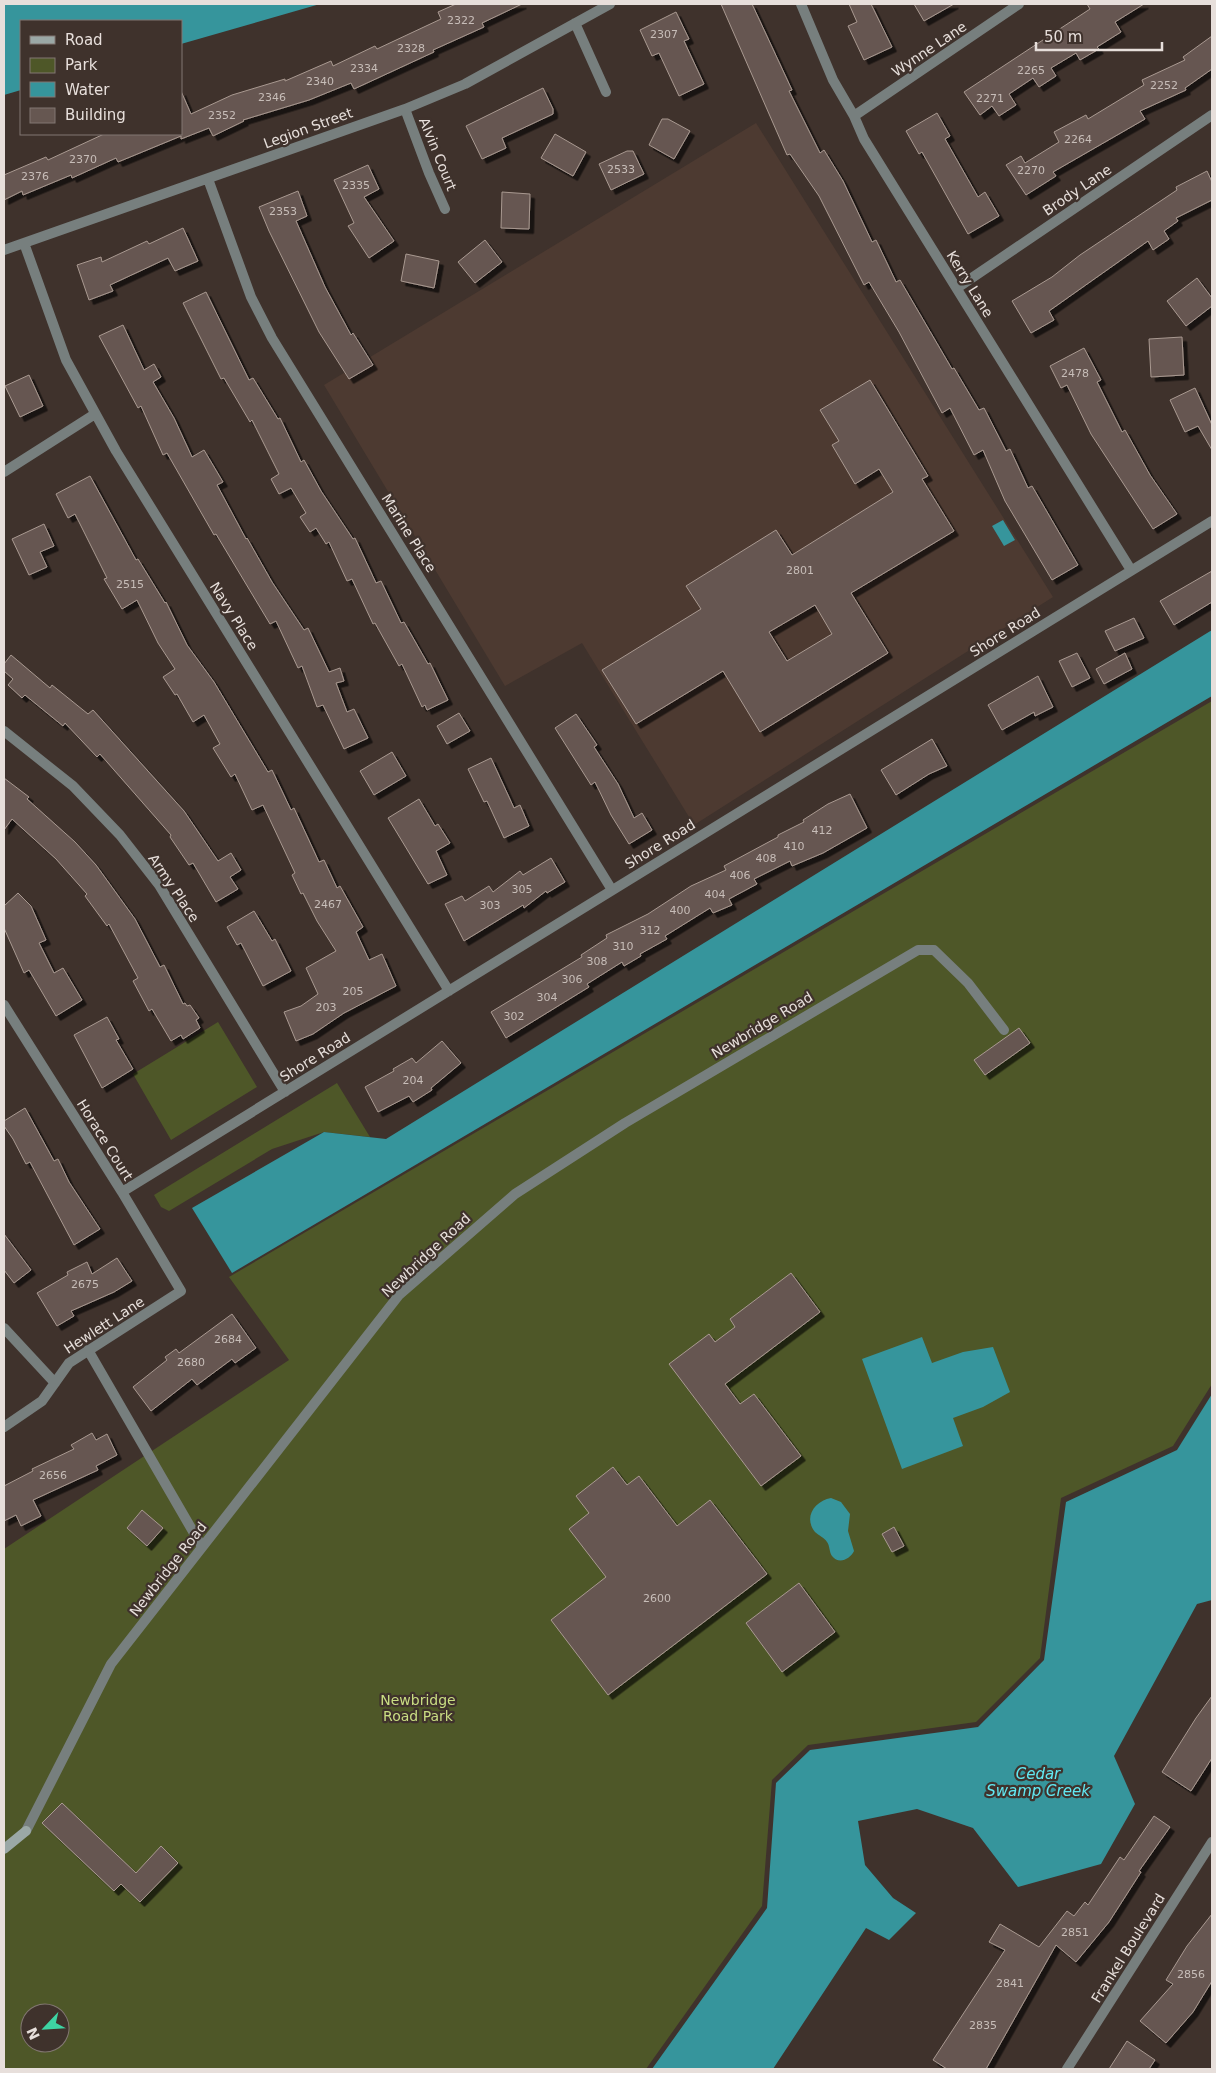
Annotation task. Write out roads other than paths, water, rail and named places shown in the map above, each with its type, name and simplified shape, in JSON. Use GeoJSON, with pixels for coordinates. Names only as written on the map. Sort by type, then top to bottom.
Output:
{"type":"FeatureCollection","features":[{"type":"Feature","properties":{"kind":"street","name":"Legion Street"},"geometry":{"type":"LineString","coordinates":[[4,250],[405,109],[465,84],[610,4]]}},
{"type":"Feature","properties":{"kind":"street","name":"Kerry Lane"},"geometry":{"type":"LineString","coordinates":[[801,4],[833,80],[854,116],[864,139],[1131,570]]}},
{"type":"Feature","properties":{"kind":"street","name":"Wynne Lane"},"geometry":{"type":"LineString","coordinates":[[854,116],[1019,4]]}},
{"type":"Feature","properties":{"kind":"street"},"geometry":{"type":"LineString","coordinates":[[575,23],[606,92]]}},
{"type":"Feature","properties":{"kind":"street","name":"Alvin Court"},"geometry":{"type":"LineString","coordinates":[[405,109],[445,209]]}},
{"type":"Feature","properties":{"kind":"street","name":"Brody Lane"},"geometry":{"type":"LineString","coordinates":[[957,288],[1212,114]]}},
{"type":"Feature","properties":{"kind":"street","name":"Marine Place"},"geometry":{"type":"LineString","coordinates":[[208,179],[251,297],[272,338],[612,890]]}},
{"type":"Feature","properties":{"kind":"street","name":"Navy Place"},"geometry":{"type":"LineString","coordinates":[[24,243],[66,360],[95,414],[449,990]]}},
{"type":"Feature","properties":{"kind":"street"},"geometry":{"type":"LineString","coordinates":[[4,472],[95,414]]}},
{"type":"Feature","properties":{"kind":"street","name":"Shore Road"},"geometry":{"type":"LineString","coordinates":[[122,1192],[1212,521]]}},
{"type":"Feature","properties":{"kind":"street","name":"Army Place"},"geometry":{"type":"LineString","coordinates":[[4,731],[73,786],[120,835],[159,885],[285,1092]]}},
{"type":"Feature","properties":{"kind":"street","name":"Newbridge Road"},"geometry":{"type":"LineString","coordinates":[[4,1848],[26,1831],[111,1664],[202,1547],[399,1295],[515,1194],[625,1122],[918,950],[934,950],[968,983],[1004,1030]]}},
{"type":"Feature","properties":{"kind":"street","name":"Horace Court"},"geometry":{"type":"LineString","coordinates":[[4,1005],[122,1192],[181,1291]]}},
{"type":"Feature","properties":{"kind":"street","name":"Hewlett Lane"},"geometry":{"type":"LineString","coordinates":[[4,1427],[42,1401],[69,1363],[181,1291]]}},
{"type":"Feature","properties":{"kind":"street"},"geometry":{"type":"LineString","coordinates":[[4,1328],[55,1383]]}},
{"type":"Feature","properties":{"kind":"street"},"geometry":{"type":"LineString","coordinates":[[88,1350],[202,1547]]}},
{"type":"Feature","properties":{"kind":"street","name":"Frankel Boulevard"},"geometry":{"type":"LineString","coordinates":[[1068,2069],[1212,1842]]}},
{"type":"Feature","properties":{"kind":"water"},"geometry":{"type":"Polygon","coordinates":[[[4,4],[320,4],[182,44],[182,20],[20,20],[20,90],[4,95],[4,4]]]}},
{"type":"Feature","properties":{"kind":"water"},"geometry":{"type":"Polygon","coordinates":[[[1003,520],[1015,540],[1004,546],[992,526],[1003,520]]]}},
{"type":"Feature","properties":{"kind":"water"},"geometry":{"type":"Polygon","coordinates":[[[1212,630],[1212,696],[232,1273],[192,1208],[324,1132],[386,1139],[1212,630]]]}},
{"type":"Feature","properties":{"kind":"water"},"geometry":{"type":"Polygon","coordinates":[[[922,1337],[932,1363],[963,1352],[993,1347],[1010,1392],[983,1407],[953,1418],[963,1446],[902,1469],[862,1359],[922,1337]]]}},
{"type":"Feature","properties":{"kind":"water","name":"Cedar Swamp Creek"},"geometry":{"type":"Polygon","coordinates":[[[1212,1394],[1212,1600],[1197,1604],[1114,1756],[1135,1804],[1101,1864],[1018,1887],[973,1828],[917,1809],[858,1821],[865,1865],[893,1898],[916,1913],[889,1940],[866,1928],[773,2069],[652,2069],[767,1908],[776,1783],[810,1750],[978,1727],[1044,1660],[1066,1502],[1177,1450],[1212,1394]]]}},
{"type":"Feature","properties":{"kind":"water"},"geometry":{"type":"Polygon","coordinates":[[[831,1498],[841,1502],[850,1514],[848,1531],[854,1551],[844,1560],[835,1559],[832,1556],[829,1545],[815,1532],[810,1521],[812,1510],[820,1502],[831,1498]]]}},
{"type":"Feature","properties":{"kind":"park label","name":"Newbridge Road Park"},"geometry":{"type":"Point","coordinates":[418,1708]}}]}
